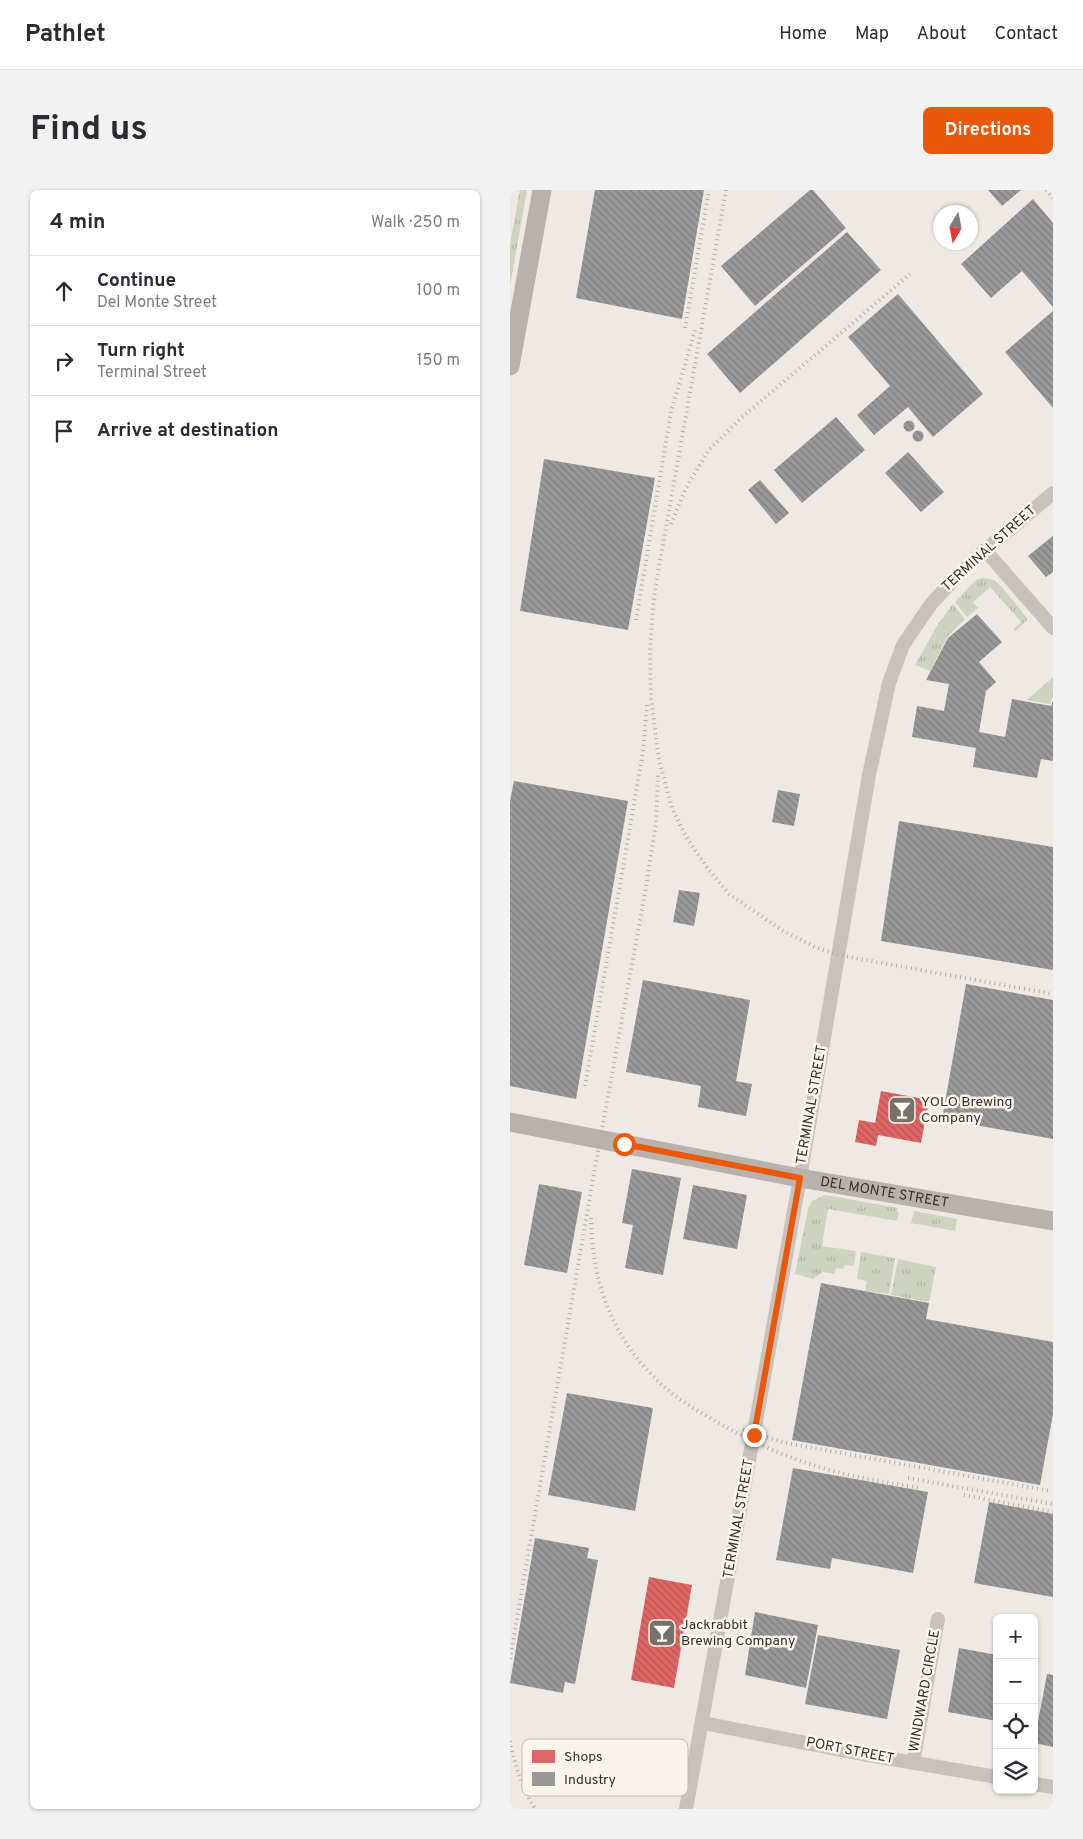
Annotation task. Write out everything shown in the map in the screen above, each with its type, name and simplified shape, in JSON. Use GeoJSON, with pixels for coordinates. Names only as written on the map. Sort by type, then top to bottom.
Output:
{"type":"FeatureCollection","features":[{"type":"Feature","properties":{"kind":"street"},"geometry":{"type":"LineString","coordinates":[[510,366],[542,190]]}},
{"type":"Feature","properties":{"kind":"street","name":"TERMINAL STREET"},"geometry":{"type":"LineString","coordinates":[[686,1809],[800,1178],[868,775],[889,683],[903,645],[931,604],[985,550],[1053,492]]}},
{"type":"Feature","properties":{"kind":"street"},"geometry":{"type":"LineString","coordinates":[[985,550],[1053,628]]}},
{"type":"Feature","properties":{"kind":"street","name":"DEL MONTE STREET"},"geometry":{"type":"LineString","coordinates":[[510,1122],[800,1178],[1053,1221]]}},
{"type":"Feature","properties":{"kind":"street","name":"WINDWARD CIRCLE"},"geometry":{"type":"LineString","coordinates":[[913,1763],[938,1619]]}},
{"type":"Feature","properties":{"kind":"street","name":"PORT STREET"},"geometry":{"type":"LineString","coordinates":[[703,1723],[993,1777]]}},
{"type":"Feature","properties":{"kind":"street"},"geometry":{"type":"LineString","coordinates":[[1038,1785],[1053,1787]]}},
{"type":"Feature","properties":{"kind":"green space"},"geometry":{"type":"Polygon","coordinates":[[[520,190],[527,190],[510,286],[510,244],[520,190]]]}},
{"type":"Feature","properties":{"kind":"green space"},"geometry":{"type":"Polygon","coordinates":[[[982,578],[994,580],[1002,587],[1027,618],[1016,631],[1014,629],[1021,622],[990,587],[973,602],[978,608],[967,617],[955,602],[976,580],[982,578]]]}},
{"type":"Feature","properties":{"kind":"green space"},"geometry":{"type":"Polygon","coordinates":[[[953,604],[965,619],[948,636],[930,671],[915,665],[938,624],[953,604]]]}},
{"type":"Feature","properties":{"kind":"green space"},"geometry":{"type":"Polygon","coordinates":[[[1053,677],[1053,696],[1050,704],[1027,700],[1053,677]]]}},
{"type":"Feature","properties":{"kind":"green space"},"geometry":{"type":"Polygon","coordinates":[[[825,1195],[898,1208],[897,1211],[899,1212],[897,1221],[828,1209],[822,1246],[856,1251],[854,1266],[845,1265],[843,1269],[836,1268],[834,1274],[823,1272],[813,1279],[795,1274],[808,1209],[812,1201],[825,1195]]]}},
{"type":"Feature","properties":{"kind":"green space"},"geometry":{"type":"Polygon","coordinates":[[[914,1211],[957,1219],[955,1231],[911,1223],[914,1211]]]}},
{"type":"Feature","properties":{"kind":"green space"},"geometry":{"type":"Polygon","coordinates":[[[861,1252],[895,1258],[889,1294],[865,1291],[867,1281],[857,1279],[861,1252]]]}},
{"type":"Feature","properties":{"kind":"green space"},"geometry":{"type":"Polygon","coordinates":[[[898,1259],[936,1267],[929,1302],[891,1295],[898,1259]]]}},
{"type":"Feature","properties":{"kind":"building: Shops","name":"YOLO Brewing Company"},"geometry":{"type":"Polygon","coordinates":[[[881,1091],[929,1100],[921,1143],[878,1135],[876,1146],[855,1142],[859,1120],[875,1123],[881,1091]]]}},
{"type":"Feature","properties":{"kind":"building: Shops","name":"Jackrabbit Brewing Company"},"geometry":{"type":"Polygon","coordinates":[[[649,1577],[692,1585],[674,1688],[631,1680],[649,1577]]]}},
{"type":"Feature","properties":{"kind":"building: Industry"},"geometry":{"type":"Polygon","coordinates":[[[595,190],[704,190],[682,319],[576,298],[595,190]]]}},
{"type":"Feature","properties":{"kind":"building: Industry"},"geometry":{"type":"Polygon","coordinates":[[[810,190],[813,190],[846,228],[755,306],[721,266],[810,190]]]}},
{"type":"Feature","properties":{"kind":"building: Industry"},"geometry":{"type":"Polygon","coordinates":[[[988,190],[1021,190],[1002,206],[988,190]]]}},
{"type":"Feature","properties":{"kind":"building: Industry"},"geometry":{"type":"Polygon","coordinates":[[[1033,199],[1053,223],[1053,307],[1022,271],[991,298],[961,264],[1033,199]]]}},
{"type":"Feature","properties":{"kind":"building: Industry"},"geometry":{"type":"Polygon","coordinates":[[[847,232],[881,270],[740,393],[707,354],[847,232]]]}},
{"type":"Feature","properties":{"kind":"building: Industry"},"geometry":{"type":"Polygon","coordinates":[[[898,294],[983,394],[933,437],[908,407],[874,435],[857,415],[890,386],[848,337],[898,294]]]}},
{"type":"Feature","properties":{"kind":"building: Industry"},"geometry":{"type":"Polygon","coordinates":[[[1053,311],[1053,408],[1005,352],[1053,311]]]}},
{"type":"Feature","properties":{"kind":"building: Industry"},"geometry":{"type":"Polygon","coordinates":[[[836,417],[865,450],[802,503],[774,470],[836,417]]]}},
{"type":"Feature","properties":{"kind":"building: Industry"},"geometry":{"type":"Polygon","coordinates":[[[907,421],[911,421],[914,426],[913,430],[907,431],[904,428],[904,424],[907,421]]]}},
{"type":"Feature","properties":{"kind":"building: Industry"},"geometry":{"type":"Polygon","coordinates":[[[916,431],[920,431],[923,436],[922,440],[916,441],[913,438],[913,434],[916,431]]]}},
{"type":"Feature","properties":{"kind":"building: Industry"},"geometry":{"type":"Polygon","coordinates":[[[908,452],[944,492],[921,512],[885,473],[908,452]]]}},
{"type":"Feature","properties":{"kind":"building: Industry"},"geometry":{"type":"Polygon","coordinates":[[[544,459],[655,478],[628,630],[520,611],[544,459]]]}},
{"type":"Feature","properties":{"kind":"building: Industry"},"geometry":{"type":"Polygon","coordinates":[[[760,480],[789,513],[776,524],[748,490],[760,480]]]}},
{"type":"Feature","properties":{"kind":"building: Industry"},"geometry":{"type":"Polygon","coordinates":[[[1053,536],[1053,572],[1046,577],[1028,556],[1053,536]]]}},
{"type":"Feature","properties":{"kind":"building: Industry"},"geometry":{"type":"Polygon","coordinates":[[[977,614],[1002,642],[979,662],[996,682],[986,691],[979,732],[1005,737],[1012,699],[1051,706],[1053,701],[1053,761],[1041,759],[1037,778],[973,767],[976,748],[912,737],[917,706],[944,711],[949,684],[926,680],[948,638],[977,614]]]}},
{"type":"Feature","properties":{"kind":"building: Industry"},"geometry":{"type":"Polygon","coordinates":[[[514,781],[628,801],[576,1099],[510,1086],[510,801],[514,781]]]}},
{"type":"Feature","properties":{"kind":"building: Industry"},"geometry":{"type":"Polygon","coordinates":[[[778,790],[800,794],[794,826],[772,822],[778,790]]]}},
{"type":"Feature","properties":{"kind":"building: Industry"},"geometry":{"type":"Polygon","coordinates":[[[899,821],[1053,847],[1053,970],[881,941],[899,821]]]}},
{"type":"Feature","properties":{"kind":"building: Industry"},"geometry":{"type":"Polygon","coordinates":[[[679,890],[700,893],[694,926],[673,922],[679,890]]]}},
{"type":"Feature","properties":{"kind":"building: Industry"},"geometry":{"type":"Polygon","coordinates":[[[643,980],[750,1000],[736,1081],[752,1084],[746,1116],[698,1107],[701,1086],[626,1072],[643,980]]]}},
{"type":"Feature","properties":{"kind":"building: Industry"},"geometry":{"type":"Polygon","coordinates":[[[966,984],[1053,1000],[1053,1139],[942,1119],[966,984]]]}},
{"type":"Feature","properties":{"kind":"building: Industry"},"geometry":{"type":"Polygon","coordinates":[[[632,1169],[681,1178],[663,1275],[625,1268],[633,1225],[622,1223],[632,1169]]]}},
{"type":"Feature","properties":{"kind":"building: Industry"},"geometry":{"type":"Polygon","coordinates":[[[539,1184],[582,1192],[567,1273],[524,1265],[539,1184]]]}},
{"type":"Feature","properties":{"kind":"building: Industry"},"geometry":{"type":"Polygon","coordinates":[[[693,1185],[747,1195],[737,1249],[683,1239],[693,1185]]]}},
{"type":"Feature","properties":{"kind":"building: Industry"},"geometry":{"type":"Polygon","coordinates":[[[821,1283],[929,1303],[926,1319],[1053,1342],[1053,1414],[1040,1485],[792,1440],[821,1283]]]}},
{"type":"Feature","properties":{"kind":"building: Industry"},"geometry":{"type":"Polygon","coordinates":[[[567,1393],[653,1408],[635,1511],[548,1495],[567,1393]]]}},
{"type":"Feature","properties":{"kind":"building: Industry"},"geometry":{"type":"Polygon","coordinates":[[[793,1468],[928,1492],[913,1573],[832,1558],[830,1569],[776,1560],[793,1468]]]}},
{"type":"Feature","properties":{"kind":"building: Industry"},"geometry":{"type":"Polygon","coordinates":[[[989,1502],[1053,1514],[1053,1597],[974,1583],[989,1502]]]}},
{"type":"Feature","properties":{"kind":"building: Industry"},"geometry":{"type":"Polygon","coordinates":[[[535,1538],[589,1548],[587,1558],[598,1560],[575,1684],[565,1682],[563,1693],[510,1683],[535,1538]]]}},
{"type":"Feature","properties":{"kind":"building: Industry"},"geometry":{"type":"Polygon","coordinates":[[[755,1612],[818,1625],[806,1688],[745,1675],[755,1612]]]}},
{"type":"Feature","properties":{"kind":"building: Industry"},"geometry":{"type":"Polygon","coordinates":[[[818,1635],[900,1650],[887,1719],[805,1704],[818,1635]]]}},
{"type":"Feature","properties":{"kind":"building: Industry"},"geometry":{"type":"Polygon","coordinates":[[[959,1648],[993,1654],[993,1720],[948,1712],[959,1648]]]}},
{"type":"Feature","properties":{"kind":"building: Industry"},"geometry":{"type":"Polygon","coordinates":[[[1047,1674],[1053,1675],[1053,1747],[1038,1744],[1038,1722],[1047,1674]]]}},
{"type":"Feature","properties":{"kind":"railway"},"geometry":{"type":"LineString","coordinates":[[685,328],[709,190]]}},
{"type":"Feature","properties":{"kind":"railway"},"geometry":{"type":"LineString","coordinates":[[726,190],[653,605],[650,653],[651,698],[659,760],[672,808],[685,835],[708,869],[729,894],[783,931],[817,948],[838,955],[1053,994]]}},
{"type":"Feature","properties":{"kind":"railway"},"geometry":{"type":"LineString","coordinates":[[1046,190],[1053,198]]}},
{"type":"Feature","properties":{"kind":"railway"},"geometry":{"type":"LineString","coordinates":[[671,524],[686,488],[708,451],[740,419],[910,274]]}},
{"type":"Feature","properties":{"kind":"railway"},"geometry":{"type":"LineString","coordinates":[[636,620],[671,412],[696,327]]}},
{"type":"Feature","properties":{"kind":"railway"},"geometry":{"type":"LineString","coordinates":[[585,1086],[643,752],[647,705]]}},
{"type":"Feature","properties":{"kind":"railway"},"geometry":{"type":"LineString","coordinates":[[510,1659],[594,1173],[645,893],[656,823],[658,774]]}},
{"type":"Feature","properties":{"kind":"railway"},"geometry":{"type":"LineString","coordinates":[[591,1218],[595,1262],[606,1304],[625,1342],[653,1376],[667,1389],[715,1421],[783,1454],[811,1465],[837,1472],[919,1488]]}},
{"type":"Feature","properties":{"kind":"railway"},"geometry":{"type":"LineString","coordinates":[[743,1430],[786,1443],[1051,1491]]}},
{"type":"Feature","properties":{"kind":"railway"},"geometry":{"type":"LineString","coordinates":[[908,1478],[1053,1504]]}},
{"type":"Feature","properties":{"kind":"railway"},"geometry":{"type":"LineString","coordinates":[[964,1495],[1053,1512]]}},
{"type":"Feature","properties":{"kind":"railway"},"geometry":{"type":"LineString","coordinates":[[510,1741],[522,1782]]}},
{"type":"Feature","properties":{"kind":"railway"},"geometry":{"type":"LineString","coordinates":[[528,1796],[535,1809]]}},
{"type":"Feature","properties":{"kind":"place","name":"YOLO Brewing Company"},"geometry":{"type":"Point","coordinates":[902,1110]}},
{"type":"Feature","properties":{"kind":"place","name":"Jackrabbit Brewing Company"},"geometry":{"type":"Point","coordinates":[662,1633]}},
{"type":"Feature","properties":{"kind":"route"},"geometry":{"type":"LineString","coordinates":[[624,1144],[800,1178],[754,1435]]}}]}
